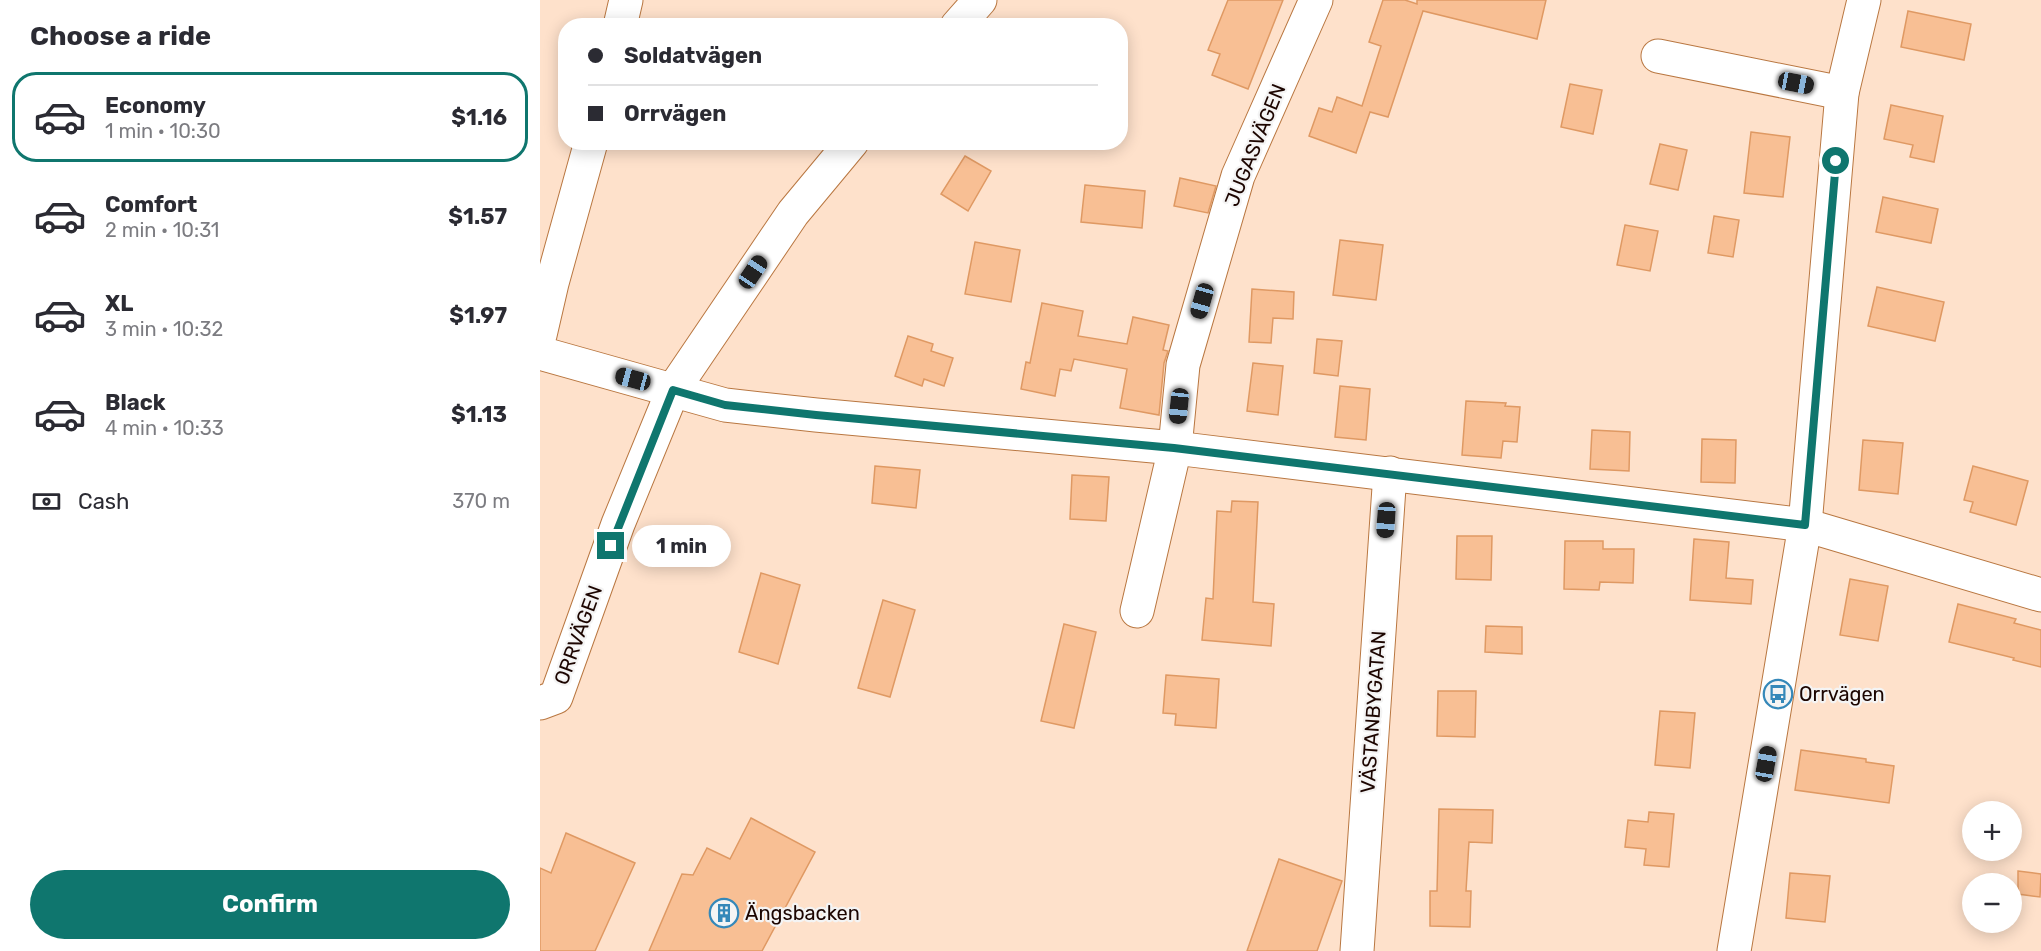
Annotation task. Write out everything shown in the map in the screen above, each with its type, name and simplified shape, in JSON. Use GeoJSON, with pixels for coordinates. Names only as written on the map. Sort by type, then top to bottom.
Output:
{"type":"FeatureCollection","features":[{"type":"Feature","properties":{"kind":"street"},"geometry":{"type":"LineString","coordinates":[[622,18],[626,0]]}},
{"type":"Feature","properties":{"kind":"street"},"geometry":{"type":"LineString","coordinates":[[964,18],[980,0]]}},
{"type":"Feature","properties":{"kind":"street","name":"JUGASVÄGEN"},"geometry":{"type":"LineString","coordinates":[[1137,611],[1174,448],[1183,365],[1238,176],[1316,0]]}},
{"type":"Feature","properties":{"kind":"street"},"geometry":{"type":"LineString","coordinates":[[1734,951],[1805,525],[1842,93],[1864,0]]}},
{"type":"Feature","properties":{"kind":"street"},"geometry":{"type":"LineString","coordinates":[[1658,56],[1842,93]]}},
{"type":"Feature","properties":{"kind":"street"},"geometry":{"type":"LineString","coordinates":[[540,335],[589,150]]}},
{"type":"Feature","properties":{"kind":"street","name":"ORRVÄGEN"},"geometry":{"type":"LineString","coordinates":[[540,703],[556,697],[618,524],[673,390],[793,213],[845,150]]}},
{"type":"Feature","properties":{"kind":"street"},"geometry":{"type":"LineString","coordinates":[[540,353],[725,405],[1174,448],[1805,525],[2041,595]]}},
{"type":"Feature","properties":{"kind":"street","name":"VÄSTANBYGATAN"},"geometry":{"type":"LineString","coordinates":[[1357,951],[1390,473]]}},
{"type":"Feature","properties":{"kind":"building"},"geometry":{"type":"Polygon","coordinates":[[[1228,0],[1283,0],[1248,89],[1212,75],[1220,54],[1208,50],[1228,0]]]}},
{"type":"Feature","properties":{"kind":"building"},"geometry":{"type":"Polygon","coordinates":[[[1383,0],[1405,0],[1417,4],[1417,0],[1546,0],[1537,39],[1423,11],[1388,117],[1370,112],[1356,153],[1309,136],[1319,108],[1332,112],[1337,97],[1362,106],[1381,46],[1369,42],[1383,0]]]}},
{"type":"Feature","properties":{"kind":"building"},"geometry":{"type":"Polygon","coordinates":[[[1908,11],[1971,24],[1964,60],[1901,47],[1908,11]]]}},
{"type":"Feature","properties":{"kind":"building"},"geometry":{"type":"Polygon","coordinates":[[[1570,84],[1602,90],[1593,134],[1561,127],[1570,84]]]}},
{"type":"Feature","properties":{"kind":"building"},"geometry":{"type":"Polygon","coordinates":[[[1891,105],[1943,116],[1934,162],[1910,157],[1913,145],[1884,139],[1891,105]]]}},
{"type":"Feature","properties":{"kind":"building"},"geometry":{"type":"Polygon","coordinates":[[[1751,132],[1790,137],[1783,197],[1744,193],[1751,132]]]}},
{"type":"Feature","properties":{"kind":"building"},"geometry":{"type":"Polygon","coordinates":[[[1660,144],[1687,150],[1678,190],[1650,184],[1660,144]]]}},
{"type":"Feature","properties":{"kind":"building"},"geometry":{"type":"Polygon","coordinates":[[[965,156],[991,171],[968,211],[941,194],[965,156]]]}},
{"type":"Feature","properties":{"kind":"building"},"geometry":{"type":"Polygon","coordinates":[[[1180,178],[1216,186],[1208,213],[1174,206],[1180,178]]]}},
{"type":"Feature","properties":{"kind":"building"},"geometry":{"type":"Polygon","coordinates":[[[1085,185],[1145,191],[1142,228],[1081,222],[1085,185]]]}},
{"type":"Feature","properties":{"kind":"building"},"geometry":{"type":"Polygon","coordinates":[[[1883,197],[1938,209],[1931,243],[1876,232],[1883,197]]]}},
{"type":"Feature","properties":{"kind":"building"},"geometry":{"type":"Polygon","coordinates":[[[1714,216],[1739,220],[1733,257],[1708,253],[1714,216]]]}},
{"type":"Feature","properties":{"kind":"building"},"geometry":{"type":"Polygon","coordinates":[[[1625,225],[1658,231],[1650,271],[1617,265],[1625,225]]]}},
{"type":"Feature","properties":{"kind":"building"},"geometry":{"type":"Polygon","coordinates":[[[1340,240],[1383,245],[1376,300],[1333,295],[1340,240]]]}},
{"type":"Feature","properties":{"kind":"building"},"geometry":{"type":"Polygon","coordinates":[[[975,242],[1020,250],[1011,302],[965,294],[975,242]]]}},
{"type":"Feature","properties":{"kind":"building"},"geometry":{"type":"Polygon","coordinates":[[[1877,287],[1944,302],[1935,341],[1868,326],[1877,287]]]}},
{"type":"Feature","properties":{"kind":"building"},"geometry":{"type":"Polygon","coordinates":[[[1252,289],[1294,292],[1293,319],[1273,318],[1271,343],[1249,342],[1252,289]]]}},
{"type":"Feature","properties":{"kind":"building"},"geometry":{"type":"Polygon","coordinates":[[[1042,303],[1083,311],[1078,336],[1127,344],[1133,317],[1169,325],[1163,350],[1168,351],[1164,363],[1159,415],[1120,408],[1127,369],[1074,359],[1071,371],[1060,369],[1055,396],[1021,389],[1026,362],[1030,363],[1042,303]]]}},
{"type":"Feature","properties":{"kind":"building"},"geometry":{"type":"Polygon","coordinates":[[[908,336],[933,344],[931,351],[953,358],[944,386],[924,379],[922,386],[895,376],[908,336]]]}},
{"type":"Feature","properties":{"kind":"building"},"geometry":{"type":"Polygon","coordinates":[[[1317,339],[1342,341],[1338,376],[1314,373],[1317,339]]]}},
{"type":"Feature","properties":{"kind":"building"},"geometry":{"type":"Polygon","coordinates":[[[1253,363],[1283,366],[1278,415],[1247,411],[1253,363]]]}},
{"type":"Feature","properties":{"kind":"building"},"geometry":{"type":"Polygon","coordinates":[[[1340,386],[1370,389],[1366,440],[1335,437],[1340,386]]]}},
{"type":"Feature","properties":{"kind":"building"},"geometry":{"type":"Polygon","coordinates":[[[1466,401],[1506,403],[1505,406],[1520,407],[1517,442],[1503,441],[1501,458],[1462,455],[1466,401]]]}},
{"type":"Feature","properties":{"kind":"building"},"geometry":{"type":"Polygon","coordinates":[[[1592,430],[1630,432],[1629,471],[1590,469],[1592,430]]]}},
{"type":"Feature","properties":{"kind":"building"},"geometry":{"type":"Polygon","coordinates":[[[1702,439],[1736,440],[1735,483],[1701,482],[1702,439]]]}},
{"type":"Feature","properties":{"kind":"building"},"geometry":{"type":"Polygon","coordinates":[[[1863,440],[1903,443],[1898,494],[1859,490],[1863,440]]]}},
{"type":"Feature","properties":{"kind":"building"},"geometry":{"type":"Polygon","coordinates":[[[875,466],[920,470],[916,508],[872,503],[875,466]]]}},
{"type":"Feature","properties":{"kind":"building"},"geometry":{"type":"Polygon","coordinates":[[[1973,466],[2028,481],[2016,525],[1970,512],[1973,502],[1964,500],[1973,466]]]}},
{"type":"Feature","properties":{"kind":"building"},"geometry":{"type":"Polygon","coordinates":[[[1072,475],[1109,477],[1106,521],[1070,519],[1072,475]]]}},
{"type":"Feature","properties":{"kind":"building"},"geometry":{"type":"Polygon","coordinates":[[[1232,501],[1258,502],[1253,602],[1274,604],[1271,646],[1202,640],[1206,598],[1213,599],[1217,511],[1231,512],[1232,501]]]}},
{"type":"Feature","properties":{"kind":"building"},"geometry":{"type":"Polygon","coordinates":[[[1457,536],[1492,536],[1491,580],[1456,579],[1457,536]]]}},
{"type":"Feature","properties":{"kind":"building"},"geometry":{"type":"Polygon","coordinates":[[[1694,539],[1729,542],[1726,578],[1753,580],[1751,604],[1690,600],[1694,539]]]}},
{"type":"Feature","properties":{"kind":"building"},"geometry":{"type":"Polygon","coordinates":[[[1565,541],[1603,541],[1603,549],[1634,549],[1633,583],[1600,582],[1599,590],[1564,589],[1565,541]]]}},
{"type":"Feature","properties":{"kind":"building"},"geometry":{"type":"Polygon","coordinates":[[[761,573],[800,585],[778,664],[739,652],[761,573]]]}},
{"type":"Feature","properties":{"kind":"building"},"geometry":{"type":"Polygon","coordinates":[[[1850,579],[1888,586],[1878,641],[1840,635],[1850,579]]]}},
{"type":"Feature","properties":{"kind":"building"},"geometry":{"type":"Polygon","coordinates":[[[883,600],[915,610],[890,697],[858,688],[883,600]]]}},
{"type":"Feature","properties":{"kind":"building"},"geometry":{"type":"Polygon","coordinates":[[[1958,604],[2016,619],[2014,623],[2041,630],[2041,667],[1949,642],[1958,604]]]}},
{"type":"Feature","properties":{"kind":"building"},"geometry":{"type":"Polygon","coordinates":[[[1064,624],[1096,632],[1074,728],[1041,721],[1064,624]]]}},
{"type":"Feature","properties":{"kind":"building"},"geometry":{"type":"Polygon","coordinates":[[[1486,626],[1522,627],[1522,654],[1485,652],[1486,626]]]}},
{"type":"Feature","properties":{"kind":"building"},"geometry":{"type":"Polygon","coordinates":[[[1166,675],[1219,679],[1216,728],[1175,725],[1176,714],[1163,713],[1166,675]]]}},
{"type":"Feature","properties":{"kind":"building"},"geometry":{"type":"Polygon","coordinates":[[[1438,691],[1476,691],[1475,737],[1437,736],[1438,691]]]}},
{"type":"Feature","properties":{"kind":"building"},"geometry":{"type":"Polygon","coordinates":[[[1660,711],[1695,713],[1690,768],[1655,765],[1660,711]]]}},
{"type":"Feature","properties":{"kind":"building"},"geometry":{"type":"Polygon","coordinates":[[[1801,750],[1866,759],[1866,762],[1894,766],[1889,803],[1795,790],[1801,750]]]}},
{"type":"Feature","properties":{"kind":"building"},"geometry":{"type":"Polygon","coordinates":[[[1439,809],[1493,810],[1492,843],[1469,842],[1466,891],[1471,891],[1470,927],[1430,926],[1430,891],[1437,891],[1439,809]]]}},
{"type":"Feature","properties":{"kind":"building"},"geometry":{"type":"Polygon","coordinates":[[[1649,812],[1674,814],[1669,867],[1644,865],[1646,849],[1625,847],[1628,820],[1648,822],[1649,812]]]}},
{"type":"Feature","properties":{"kind":"building","name":"Ängsbacken"},"geometry":{"type":"Polygon","coordinates":[[[751,818],[815,852],[762,951],[649,951],[682,874],[693,875],[707,848],[730,859],[751,818]]]}},
{"type":"Feature","properties":{"kind":"building"},"geometry":{"type":"Polygon","coordinates":[[[566,833],[635,863],[595,951],[540,951],[540,868],[551,873],[566,833]]]}},
{"type":"Feature","properties":{"kind":"building"},"geometry":{"type":"Polygon","coordinates":[[[1279,859],[1342,881],[1317,951],[1247,951],[1279,859]]]}},
{"type":"Feature","properties":{"kind":"building"},"geometry":{"type":"Polygon","coordinates":[[[2018,871],[2041,874],[2040,897],[2022,895],[2022,873],[2018,871]]]}},
{"type":"Feature","properties":{"kind":"building"},"geometry":{"type":"Polygon","coordinates":[[[1790,873],[1830,876],[1825,922],[1786,918],[1790,873]]]}},
{"type":"Feature","properties":{"kind":"place","name":"Orrvägen"},"geometry":{"type":"Point","coordinates":[1778,694]}},
{"type":"Feature","properties":{"kind":"place","name":"Ängsbacken"},"geometry":{"type":"Point","coordinates":[724,913]}},
{"type":"Feature","properties":{"kind":"route"},"geometry":{"type":"LineString","coordinates":[[611,546],[673,390],[725,405],[1174,448],[1805,525],[1836,161]]}}]}
